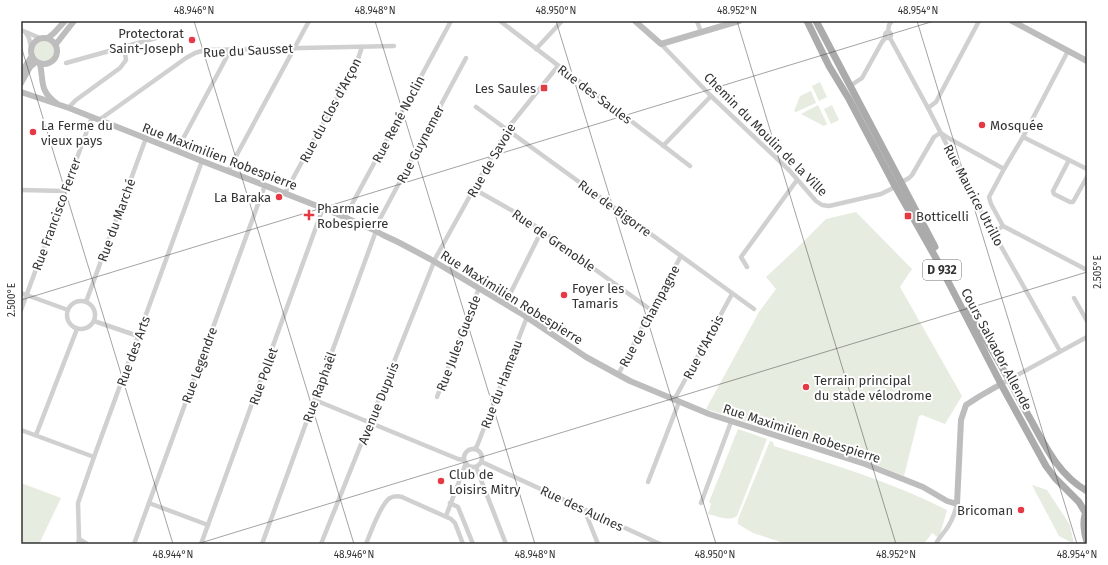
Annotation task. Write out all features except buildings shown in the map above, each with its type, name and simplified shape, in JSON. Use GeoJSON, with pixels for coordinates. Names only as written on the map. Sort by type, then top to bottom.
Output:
{"type":"FeatureCollection","features":[{"type":"Feature","properties":{"kind":"main road","name":"Cours Salvador Allende"},"geometry":{"type":"LineString","coordinates":[[806,21],[829,66],[898,184],[976,325],[1004,370],[1056,464],[1067,476],[1087,491]]}},
{"type":"Feature","properties":{"kind":"main road","name":"Cours Salvador Allende"},"geometry":{"type":"LineString","coordinates":[[816,21],[1001,384],[1046,466],[1055,478],[1086,511]]}},
{"type":"Feature","properties":{"kind":"main road"},"geometry":{"type":"LineString","coordinates":[[1086,511],[1085,535],[1087,542]]}},
{"type":"Feature","properties":{"kind":"street"},"geometry":{"type":"LineString","coordinates":[[48,38],[64,21]]}},
{"type":"Feature","properties":{"kind":"street"},"geometry":{"type":"LineString","coordinates":[[56,44],[74,21]]}},
{"type":"Feature","properties":{"kind":"street"},"geometry":{"type":"LineString","coordinates":[[228,171],[309,21]]}},
{"type":"Feature","properties":{"kind":"street","name":"Rue René Noclin"},"geometry":{"type":"LineString","coordinates":[[345,218],[451,21]]}},
{"type":"Feature","properties":{"kind":"street","name":"Rue des Saules"},"geometry":{"type":"LineString","coordinates":[[500,21],[690,166]]}},
{"type":"Feature","properties":{"kind":"street"},"geometry":{"type":"LineString","coordinates":[[536,49],[562,21]]}},
{"type":"Feature","properties":{"kind":"street","name":"Chemin du Moulin de la Ville"},"geometry":{"type":"LineString","coordinates":[[635,21],[661,44],[711,96],[789,170],[822,205],[829,206],[881,194],[891,190],[912,175],[934,137],[940,132]]}},
{"type":"Feature","properties":{"kind":"street"},"geometry":{"type":"LineString","coordinates":[[697,21],[701,32]]}},
{"type":"Feature","properties":{"kind":"street"},"geometry":{"type":"LineString","coordinates":[[661,44],[739,21]]}},
{"type":"Feature","properties":{"kind":"street"},"geometry":{"type":"LineString","coordinates":[[850,86],[862,78],[882,42],[888,36],[889,25],[892,21]]}},
{"type":"Feature","properties":{"kind":"street"},"geometry":{"type":"LineString","coordinates":[[928,108],[936,102],[980,21]]}},
{"type":"Feature","properties":{"kind":"street"},"geometry":{"type":"LineString","coordinates":[[1012,21],[1087,61]]}},
{"type":"Feature","properties":{"kind":"street"},"geometry":{"type":"LineString","coordinates":[[21,83],[30,68],[38,63],[47,64],[54,60],[58,52],[56,44],[52,40],[48,38],[40,38],[23,31]]}},
{"type":"Feature","properties":{"kind":"street"},"geometry":{"type":"LineString","coordinates":[[23,31],[29,38],[32,56],[38,63]]}},
{"type":"Feature","properties":{"kind":"street","name":"Rue Maurice Utrillo"},"geometry":{"type":"LineString","coordinates":[[888,36],[928,108],[976,202],[1060,351]]}},
{"type":"Feature","properties":{"kind":"street"},"geometry":{"type":"LineString","coordinates":[[31,47],[35,41],[40,38]]}},
{"type":"Feature","properties":{"kind":"street"},"geometry":{"type":"LineString","coordinates":[[66,63],[156,38]]}},
{"type":"Feature","properties":{"kind":"street","name":"Rue du Sausset"},"geometry":{"type":"LineString","coordinates":[[98,120],[195,53],[205,50],[394,46]]}},
{"type":"Feature","properties":{"kind":"street","name":"Rue du Clos d'Arçon"},"geometry":{"type":"LineString","coordinates":[[285,193],[358,59],[362,47]]}},
{"type":"Feature","properties":{"kind":"street"},"geometry":{"type":"LineString","coordinates":[[69,108],[76,100],[120,68],[126,60],[124,48]]}},
{"type":"Feature","properties":{"kind":"street"},"geometry":{"type":"LineString","coordinates":[[177,150],[231,50]]}},
{"type":"Feature","properties":{"kind":"street"},"geometry":{"type":"LineString","coordinates":[[1068,51],[1023,137],[989,196],[991,204],[1003,226],[1087,270]]}},
{"type":"Feature","properties":{"kind":"street"},"geometry":{"type":"LineString","coordinates":[[21,73],[32,56]]}},
{"type":"Feature","properties":{"kind":"street","name":"Rue Guynemer"},"geometry":{"type":"LineString","coordinates":[[375,230],[466,58]]}},
{"type":"Feature","properties":{"kind":"street","name":"Rue Maximilien Robespierre"},"geometry":{"type":"LineString","coordinates":[[38,63],[41,70],[42,85],[51,99],[58,104]]}},
{"type":"Feature","properties":{"kind":"street"},"geometry":{"type":"LineString","coordinates":[[41,78],[47,64]]}},
{"type":"Feature","properties":{"kind":"street","name":"Rue de Savoie"},"geometry":{"type":"LineString","coordinates":[[435,262],[507,129],[558,66]]}},
{"type":"Feature","properties":{"kind":"street","name":"Rue Maximilien Robespierre"},"geometry":{"type":"LineString","coordinates":[[21,92],[69,108],[177,150],[375,230],[435,262],[479,288],[527,317],[586,357],[618,375],[677,401],[731,422],[865,464],[923,487],[957,504]]}},
{"type":"Feature","properties":{"kind":"street"},"geometry":{"type":"LineString","coordinates":[[663,146],[711,96]]}},
{"type":"Feature","properties":{"kind":"street","name":"Rue de Bigorre"},"geometry":{"type":"LineString","coordinates":[[476,107],[754,309]]}},
{"type":"Feature","properties":{"kind":"street","name":"Rue Francisco Ferrer"},"geometry":{"type":"LineString","coordinates":[[21,310],[92,117]]}},
{"type":"Feature","properties":{"kind":"street"},"geometry":{"type":"LineString","coordinates":[[940,132],[1004,169]]}},
{"type":"Feature","properties":{"kind":"street"},"geometry":{"type":"LineString","coordinates":[[1023,137],[1087,170]]}},
{"type":"Feature","properties":{"kind":"street","name":"Rue du Marché"},"geometry":{"type":"LineString","coordinates":[[86,302],[146,138]]}},
{"type":"Feature","properties":{"kind":"street"},"geometry":{"type":"LineString","coordinates":[[1069,160],[1053,191],[1054,194],[1073,202],[1087,177]]}},
{"type":"Feature","properties":{"kind":"street","name":"Rue des Arts"},"geometry":{"type":"LineString","coordinates":[[78,542],[78,503],[202,161]]}},
{"type":"Feature","properties":{"kind":"street"},"geometry":{"type":"LineString","coordinates":[[748,267],[741,257],[797,180]]}},
{"type":"Feature","properties":{"kind":"street","name":"Rue Legendre"},"geometry":{"type":"LineString","coordinates":[[134,544],[265,186]]}},
{"type":"Feature","properties":{"kind":"street"},"geometry":{"type":"LineString","coordinates":[[21,190],[64,191]]}},
{"type":"Feature","properties":{"kind":"street","name":"Rue de Grenoble"},"geometry":{"type":"LineString","coordinates":[[474,190],[520,215],[651,310]]}},
{"type":"Feature","properties":{"kind":"street","name":"Rue Pollet"},"geometry":{"type":"LineString","coordinates":[[201,544],[323,208]]}},
{"type":"Feature","properties":{"kind":"street"},"geometry":{"type":"LineString","coordinates":[[994,232],[1003,226]]}},
{"type":"Feature","properties":{"kind":"street","name":"Rue Raphaël"},"geometry":{"type":"LineString","coordinates":[[262,544],[375,230]]}},
{"type":"Feature","properties":{"kind":"street"},"geometry":{"type":"LineString","coordinates":[[505,304],[542,230]]}},
{"type":"Feature","properties":{"kind":"street","name":"Rue de Champagne"},"geometry":{"type":"LineString","coordinates":[[618,375],[651,310],[681,256]]}},
{"type":"Feature","properties":{"kind":"street","name":"Avenue Dupuis"},"geometry":{"type":"LineString","coordinates":[[321,544],[435,262]]}},
{"type":"Feature","properties":{"kind":"street","name":"Rue Jules Guesde"},"geometry":{"type":"LineString","coordinates":[[437,397],[479,288]]}},
{"type":"Feature","properties":{"kind":"street"},"geometry":{"type":"LineString","coordinates":[[21,293],[68,310]]}},
{"type":"Feature","properties":{"kind":"street","name":"Rue d'Artois"},"geometry":{"type":"LineString","coordinates":[[648,482],[677,401],[732,294]]}},
{"type":"Feature","properties":{"kind":"street"},"geometry":{"type":"LineString","coordinates":[[1074,298],[1087,321]]}},
{"type":"Feature","properties":{"kind":"street"},"geometry":{"type":"LineString","coordinates":[[77,302],[86,302],[90,304],[95,312],[94,321],[85,329],[77,329],[73,327],[68,319],[68,310],[77,302]]}},
{"type":"Feature","properties":{"kind":"street","name":"Rue du Hameau"},"geometry":{"type":"LineString","coordinates":[[474,449],[484,428],[527,317]]}},
{"type":"Feature","properties":{"kind":"street"},"geometry":{"type":"LineString","coordinates":[[94,321],[138,336]]}},
{"type":"Feature","properties":{"kind":"street"},"geometry":{"type":"LineString","coordinates":[[36,435],[77,329]]}},
{"type":"Feature","properties":{"kind":"street"},"geometry":{"type":"LineString","coordinates":[[936,544],[937,540],[946,530],[955,512],[957,504],[961,420],[966,405],[1087,337]]}},
{"type":"Feature","properties":{"kind":"street"},"geometry":{"type":"LineString","coordinates":[[315,400],[465,461],[470,466],[476,467],[482,462],[481,453],[477,449],[471,449],[465,454],[465,461],[446,516]]}},
{"type":"Feature","properties":{"kind":"street"},"geometry":{"type":"LineString","coordinates":[[701,503],[731,422]]}},
{"type":"Feature","properties":{"kind":"street"},"geometry":{"type":"LineString","coordinates":[[21,430],[94,456]]}},
{"type":"Feature","properties":{"kind":"street","name":"Rue des Aulnes"},"geometry":{"type":"LineString","coordinates":[[482,462],[660,544]]}},
{"type":"Feature","properties":{"kind":"street"},"geometry":{"type":"LineString","coordinates":[[476,467],[506,544]]}},
{"type":"Feature","properties":{"kind":"street"},"geometry":{"type":"LineString","coordinates":[[366,544],[383,505],[394,496],[402,497],[451,518],[455,523],[463,544]]}},
{"type":"Feature","properties":{"kind":"street"},"geometry":{"type":"LineString","coordinates":[[149,503],[208,525]]}},
{"type":"Feature","properties":{"kind":"street"},"geometry":{"type":"LineString","coordinates":[[450,503],[458,507],[473,544]]}},
{"type":"Feature","properties":{"kind":"street"},"geometry":{"type":"LineString","coordinates":[[584,509],[598,544]]}},
{"type":"Feature","properties":{"kind":"street"},"geometry":{"type":"LineString","coordinates":[[78,542],[87,544]]}},
{"type":"Feature","properties":{"kind":"shaded area"},"geometry":{"type":"Polygon","coordinates":[[[44,41],[51,44],[54,51],[51,58],[44,61],[37,58],[34,51],[37,44],[44,41]]]}},
{"type":"Feature","properties":{"kind":"shaded area"},"geometry":{"type":"Polygon","coordinates":[[[820,82],[827,97],[819,101],[812,86],[820,82]]]}},
{"type":"Feature","properties":{"kind":"shaded area"},"geometry":{"type":"Polygon","coordinates":[[[811,91],[816,103],[796,112],[794,111],[800,96],[811,91]]]}},
{"type":"Feature","properties":{"kind":"shaded area"},"geometry":{"type":"Polygon","coordinates":[[[818,105],[827,124],[824,126],[801,114],[818,105]]]}},
{"type":"Feature","properties":{"kind":"shaded area"},"geometry":{"type":"Polygon","coordinates":[[[832,105],[839,120],[831,124],[824,109],[832,105]]]}},
{"type":"Feature","properties":{"kind":"shaded area"},"geometry":{"type":"Polygon","coordinates":[[[856,212],[912,269],[900,287],[962,396],[945,424],[922,415],[919,416],[904,476],[869,462],[706,409],[759,312],[776,289],[766,277],[826,219],[856,212]]]}},
{"type":"Feature","properties":{"kind":"shaded area"},"geometry":{"type":"Polygon","coordinates":[[[738,429],[767,439],[737,516],[734,518],[723,518],[708,514],[711,504],[709,502],[738,429]]]}},
{"type":"Feature","properties":{"kind":"shaded area"},"geometry":{"type":"Polygon","coordinates":[[[770,441],[773,442],[774,446],[883,482],[947,510],[939,538],[932,533],[924,544],[787,544],[753,533],[738,524],[738,519],[770,441]]]}},
{"type":"Feature","properties":{"kind":"shaded area"},"geometry":{"type":"Polygon","coordinates":[[[21,483],[61,498],[39,544],[21,544],[21,483]]]}},
{"type":"Feature","properties":{"kind":"shaded area"},"geometry":{"type":"Polygon","coordinates":[[[1032,485],[1047,490],[1070,525],[1074,544],[1059,536],[1032,485]]]}},
{"type":"Feature","properties":{"kind":"place","name":"Protectorat Saint-Joseph"},"geometry":{"type":"Point","coordinates":[192,40]}},
{"type":"Feature","properties":{"kind":"place","name":"Les Saules"},"geometry":{"type":"Point","coordinates":[544,88]}},
{"type":"Feature","properties":{"kind":"place","name":"Mosquée"},"geometry":{"type":"Point","coordinates":[982,125]}},
{"type":"Feature","properties":{"kind":"place","name":"La Ferme du vieux pays"},"geometry":{"type":"Point","coordinates":[33,132]}},
{"type":"Feature","properties":{"kind":"place","name":"La Baraka"},"geometry":{"type":"Point","coordinates":[279,197]}},
{"type":"Feature","properties":{"kind":"place","name":"Pharmacie Robespierre"},"geometry":{"type":"Point","coordinates":[309,215]}},
{"type":"Feature","properties":{"kind":"place","name":"Botticelli"},"geometry":{"type":"Point","coordinates":[908,216]}},
{"type":"Feature","properties":{"kind":"place","name":"Foyer les Tamaris"},"geometry":{"type":"Point","coordinates":[564,295]}},
{"type":"Feature","properties":{"kind":"place","name":"Terrain principal du stade vélodrome"},"geometry":{"type":"Point","coordinates":[806,387]}},
{"type":"Feature","properties":{"kind":"place","name":"Club de Loisirs Mitry"},"geometry":{"type":"Point","coordinates":[441,481]}},
{"type":"Feature","properties":{"kind":"place","name":"Bricoman"},"geometry":{"type":"Point","coordinates":[1021,510]}}]}
